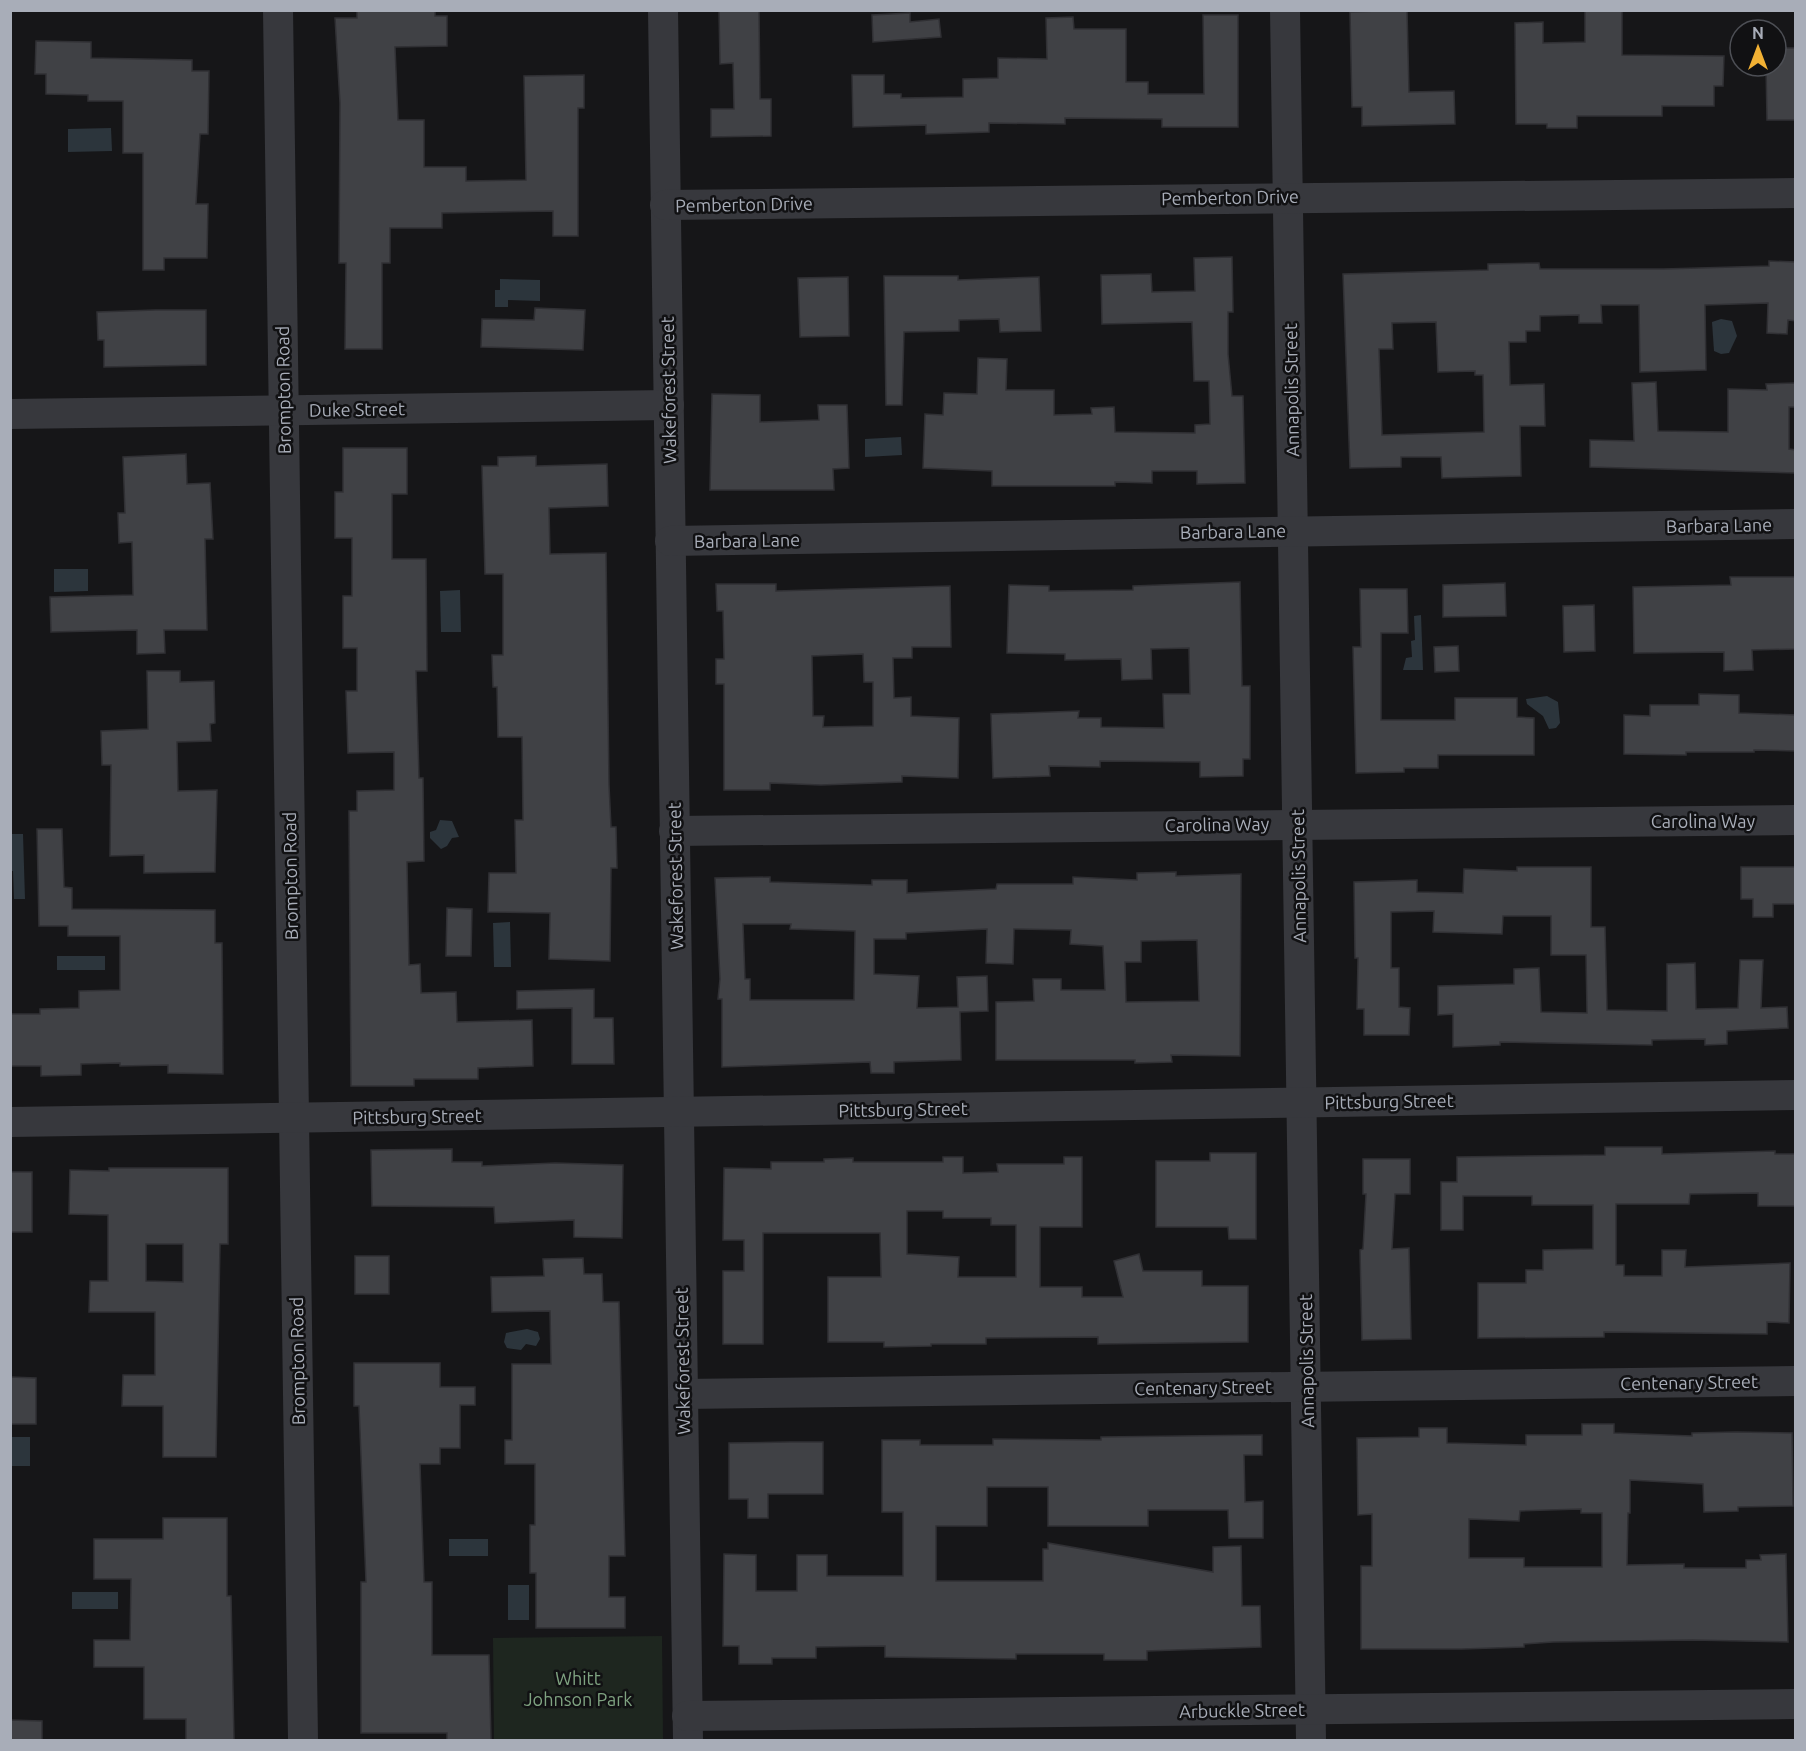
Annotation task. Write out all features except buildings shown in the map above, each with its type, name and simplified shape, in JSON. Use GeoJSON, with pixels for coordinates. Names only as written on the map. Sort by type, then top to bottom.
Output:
{"type":"FeatureCollection","features":[{"type":"Feature","properties":{"kind":"street","name":"Brompton Road"},"geometry":{"type":"LineString","coordinates":[[278,10],[303,1740]]}},
{"type":"Feature","properties":{"kind":"street","name":"Wakeforest Street"},"geometry":{"type":"LineString","coordinates":[[663,10],[688,1728]]}},
{"type":"Feature","properties":{"kind":"street","name":"Annapolis Street"},"geometry":{"type":"LineString","coordinates":[[1285,10],[1311,1740]]}},
{"type":"Feature","properties":{"kind":"street","name":"Pemberton Drive"},"geometry":{"type":"LineString","coordinates":[[665,205],[1288,196],[1796,193]]}},
{"type":"Feature","properties":{"kind":"street","name":"Duke Street"},"geometry":{"type":"LineString","coordinates":[[10,414],[669,405]]}},
{"type":"Feature","properties":{"kind":"street","name":"Barbara Lane"},"geometry":{"type":"LineString","coordinates":[[670,541],[1796,524]]}},
{"type":"Feature","properties":{"kind":"street","name":"Carolina Way"},"geometry":{"type":"LineString","coordinates":[[674,831],[1796,820]]}},
{"type":"Feature","properties":{"kind":"street","name":"Pittsburg Street"},"geometry":{"type":"LineString","coordinates":[[10,1122],[1796,1095]]}},
{"type":"Feature","properties":{"kind":"street","name":"Centenary Street"},"geometry":{"type":"LineString","coordinates":[[683,1394],[1796,1381]]}},
{"type":"Feature","properties":{"kind":"street","name":"Arbuckle Street"},"geometry":{"type":"LineString","coordinates":[[688,1728],[1311,1710],[1796,1704]]}},
{"type":"Feature","properties":{"kind":"green space","name":"Whitt Johnson Park"},"geometry":{"type":"Polygon","coordinates":[[[662,1636],[663,1740],[494,1740],[493,1638],[662,1636]]]}},
{"type":"Feature","properties":{"kind":"shaded area"},"geometry":{"type":"Polygon","coordinates":[[[111,128],[112,151],[68,152],[68,129],[111,128]]]}},
{"type":"Feature","properties":{"kind":"shaded area"},"geometry":{"type":"Polygon","coordinates":[[[500,279],[540,280],[540,301],[508,300],[508,307],[495,307],[495,290],[500,290],[500,279]]]}},
{"type":"Feature","properties":{"kind":"shaded area"},"geometry":{"type":"Polygon","coordinates":[[[1721,319],[1732,321],[1737,336],[1729,353],[1721,354],[1714,351],[1712,322],[1721,319]]]}},
{"type":"Feature","properties":{"kind":"shaded area"},"geometry":{"type":"Polygon","coordinates":[[[901,437],[902,455],[865,457],[865,439],[901,437]]]}},
{"type":"Feature","properties":{"kind":"shaded area"},"geometry":{"type":"Polygon","coordinates":[[[54,569],[88,569],[88,591],[54,592],[54,569]]]}},
{"type":"Feature","properties":{"kind":"shaded area"},"geometry":{"type":"Polygon","coordinates":[[[460,590],[461,632],[441,632],[440,591],[460,590]]]}},
{"type":"Feature","properties":{"kind":"shaded area"},"geometry":{"type":"Polygon","coordinates":[[[1421,615],[1423,670],[1403,670],[1406,658],[1412,657],[1411,641],[1415,640],[1414,616],[1421,615]]]}},
{"type":"Feature","properties":{"kind":"shaded area"},"geometry":{"type":"Polygon","coordinates":[[[1547,696],[1558,702],[1560,723],[1556,728],[1549,729],[1543,716],[1527,704],[1526,699],[1547,696]]]}},
{"type":"Feature","properties":{"kind":"shaded area"},"geometry":{"type":"Polygon","coordinates":[[[440,820],[452,821],[459,837],[452,838],[447,846],[441,849],[430,838],[430,832],[436,830],[440,820]]]}},
{"type":"Feature","properties":{"kind":"shaded area"},"geometry":{"type":"Polygon","coordinates":[[[11,834],[23,834],[25,899],[14,899],[13,871],[10,871],[11,834]]]}},
{"type":"Feature","properties":{"kind":"shaded area"},"geometry":{"type":"Polygon","coordinates":[[[510,922],[511,967],[494,967],[493,923],[510,922]]]}},
{"type":"Feature","properties":{"kind":"shaded area"},"geometry":{"type":"Polygon","coordinates":[[[57,956],[105,956],[105,970],[57,970],[57,956]]]}},
{"type":"Feature","properties":{"kind":"shaded area"},"geometry":{"type":"Polygon","coordinates":[[[527,1329],[538,1332],[540,1339],[536,1346],[526,1344],[521,1350],[507,1348],[504,1342],[506,1333],[527,1329]]]}},
{"type":"Feature","properties":{"kind":"shaded area"},"geometry":{"type":"Polygon","coordinates":[[[11,1437],[30,1437],[30,1466],[11,1466],[11,1437]]]}},
{"type":"Feature","properties":{"kind":"shaded area"},"geometry":{"type":"Polygon","coordinates":[[[449,1539],[488,1539],[488,1556],[449,1556],[449,1539]]]}},
{"type":"Feature","properties":{"kind":"shaded area"},"geometry":{"type":"Polygon","coordinates":[[[508,1585],[529,1585],[529,1620],[508,1620],[508,1585]]]}},
{"type":"Feature","properties":{"kind":"shaded area"},"geometry":{"type":"Polygon","coordinates":[[[72,1592],[118,1592],[118,1609],[72,1609],[72,1592]]]}}]}
